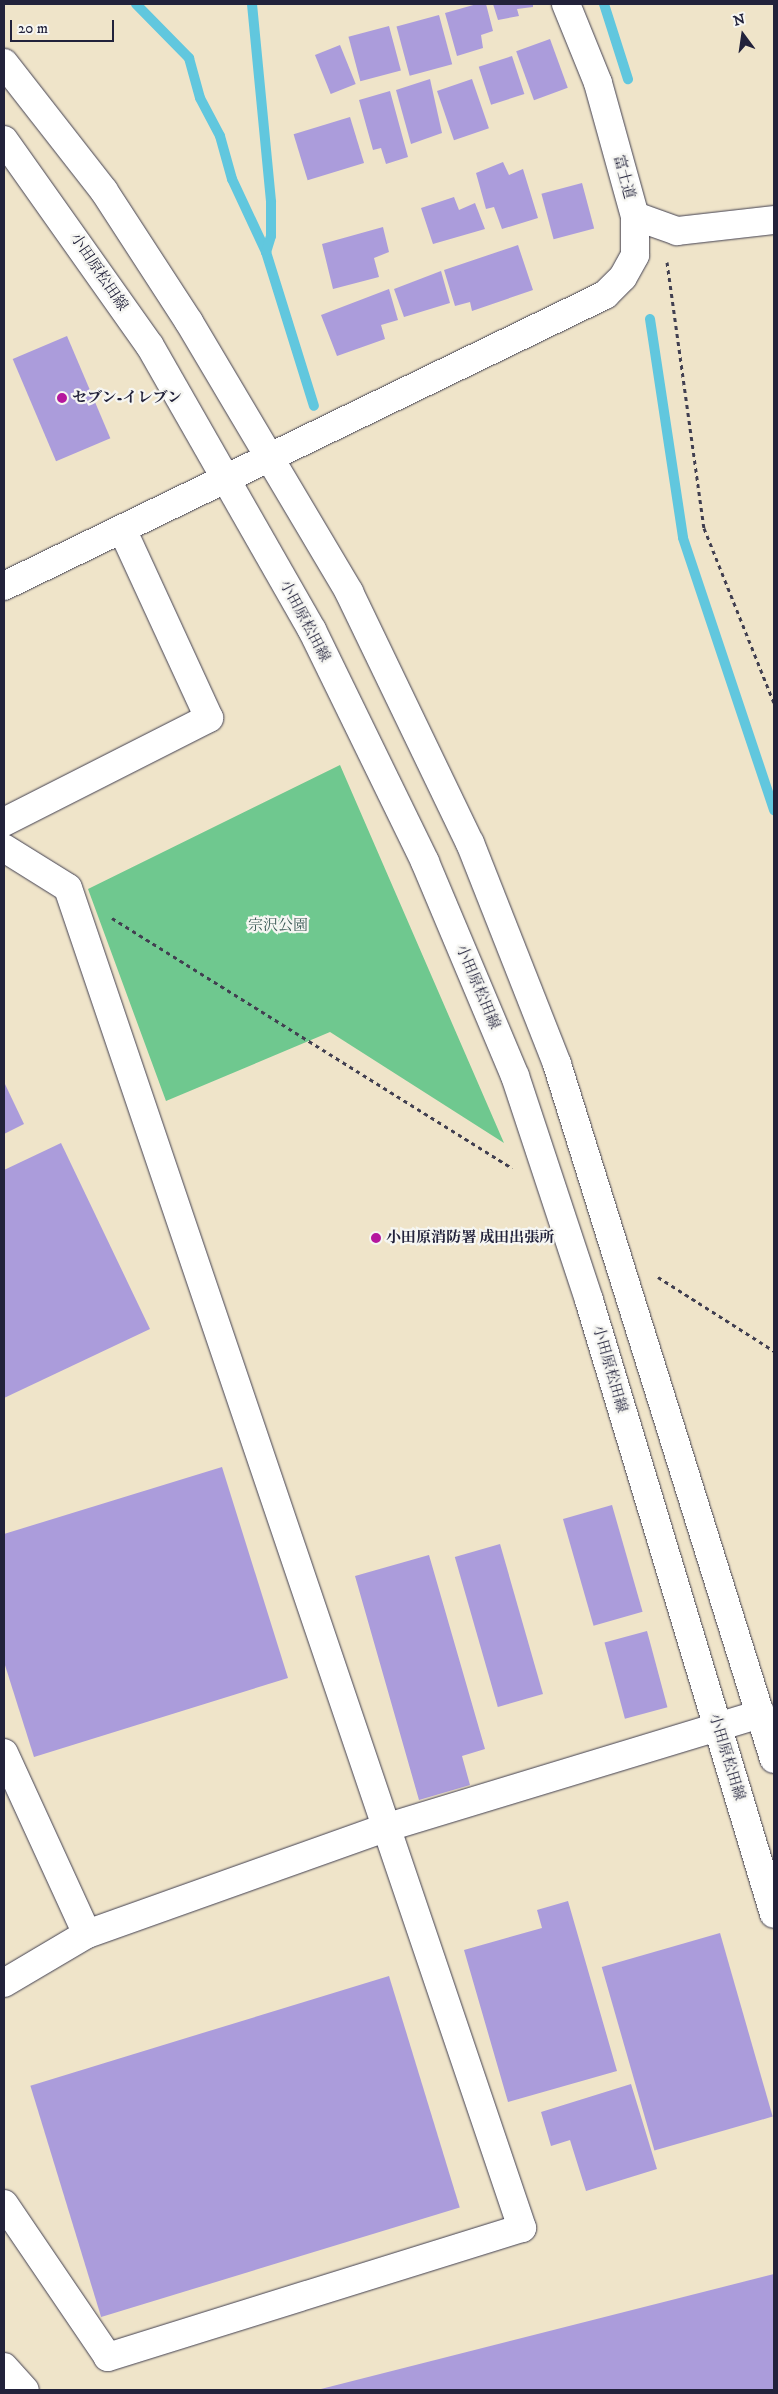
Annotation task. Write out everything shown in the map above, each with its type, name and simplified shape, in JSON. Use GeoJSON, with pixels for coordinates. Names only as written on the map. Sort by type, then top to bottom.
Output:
{"type":"FeatureCollection","features":[{"type":"Feature","properties":{"kind":"street","name":"富士道"},"geometry":{"type":"LineString","coordinates":[[4,586],[228,481],[605,295],[623,276],[634,255],[647,220],[598,82],[566,4]]}},
{"type":"Feature","properties":{"kind":"street"},"geometry":{"type":"LineString","coordinates":[[4,63],[104,191],[271,460],[349,592],[470,843],[557,1064],[620,1253],[774,1759]]}},
{"type":"Feature","properties":{"kind":"street","name":"小田原松田線"},"geometry":{"type":"LineString","coordinates":[[4,140],[150,346],[312,630],[425,862],[515,1076],[552,1193],[589,1300],[774,1914]]}},
{"type":"Feature","properties":{"kind":"street"},"geometry":{"type":"LineString","coordinates":[[647,220],[677,231],[774,220]]}},
{"type":"Feature","properties":{"kind":"street"},"geometry":{"type":"LineString","coordinates":[[4,822],[209,718],[123,531]]}},
{"type":"Feature","properties":{"kind":"street"},"geometry":{"type":"LineString","coordinates":[[4,848],[68,888],[388,1827],[522,2228],[108,2357],[4,2204]]}},
{"type":"Feature","properties":{"kind":"street"},"geometry":{"type":"LineString","coordinates":[[4,1983],[87,1934],[388,1827],[719,1729],[761,1714]]}},
{"type":"Feature","properties":{"kind":"street"},"geometry":{"type":"LineString","coordinates":[[4,1753],[87,1934]]}},
{"type":"Feature","properties":{"kind":"street"},"geometry":{"type":"LineString","coordinates":[[4,2367],[25,2390]]}},
{"type":"Feature","properties":{"kind":"path"},"geometry":{"type":"LineString","coordinates":[[647,220],[704,528],[774,703]]}},
{"type":"Feature","properties":{"kind":"path"},"geometry":{"type":"LineString","coordinates":[[110,916],[552,1193]]}},
{"type":"Feature","properties":{"kind":"path"},"geometry":{"type":"LineString","coordinates":[[620,1253],[774,1350]]}},
{"type":"Feature","properties":{"kind":"green space","name":"宗沢公園"},"geometry":{"type":"Polygon","coordinates":[[[340,765],[504,1143],[330,1032],[166,1101],[88,889],[340,765]]]}},
{"type":"Feature","properties":{"kind":"building"},"geometry":{"type":"Polygon","coordinates":[[[477,4],[486,4],[493,31],[481,35],[483,48],[457,56],[445,13],[477,4]]]}},
{"type":"Feature","properties":{"kind":"building"},"geometry":{"type":"Polygon","coordinates":[[[493,4],[533,4],[533,7],[517,9],[519,16],[498,20],[493,4]]]}},
{"type":"Feature","properties":{"kind":"building"},"geometry":{"type":"Polygon","coordinates":[[[439,15],[452,64],[410,76],[396,26],[439,15]]]}},
{"type":"Feature","properties":{"kind":"building"},"geometry":{"type":"Polygon","coordinates":[[[389,26],[401,70],[360,81],[348,37],[389,26]]]}},
{"type":"Feature","properties":{"kind":"building"},"geometry":{"type":"Polygon","coordinates":[[[550,39],[568,88],[534,100],[516,51],[550,39]]]}},
{"type":"Feature","properties":{"kind":"building"},"geometry":{"type":"Polygon","coordinates":[[[340,45],[356,84],[331,94],[315,55],[340,45]]]}},
{"type":"Feature","properties":{"kind":"building"},"geometry":{"type":"Polygon","coordinates":[[[512,56],[524,94],[491,105],[479,67],[512,56]]]}},
{"type":"Feature","properties":{"kind":"building"},"geometry":{"type":"Polygon","coordinates":[[[430,79],[442,133],[411,144],[396,90],[430,79]]]}},
{"type":"Feature","properties":{"kind":"building"},"geometry":{"type":"Polygon","coordinates":[[[472,79],[489,128],[454,140],[437,91],[472,79]]]}},
{"type":"Feature","properties":{"kind":"building"},"geometry":{"type":"Polygon","coordinates":[[[390,91],[408,157],[386,164],[381,148],[373,150],[359,100],[390,91]]]}},
{"type":"Feature","properties":{"kind":"building"},"geometry":{"type":"Polygon","coordinates":[[[350,117],[364,163],[308,180],[294,134],[350,117]]]}},
{"type":"Feature","properties":{"kind":"building"},"geometry":{"type":"Polygon","coordinates":[[[503,162],[509,175],[523,169],[538,218],[502,229],[494,207],[486,209],[476,173],[503,162]]]}},
{"type":"Feature","properties":{"kind":"building"},"geometry":{"type":"Polygon","coordinates":[[[582,183],[594,228],[554,239],[541,194],[582,183]]]}},
{"type":"Feature","properties":{"kind":"building"},"geometry":{"type":"Polygon","coordinates":[[[454,197],[459,210],[475,203],[485,229],[433,244],[421,208],[454,197]]]}},
{"type":"Feature","properties":{"kind":"building"},"geometry":{"type":"Polygon","coordinates":[[[383,227],[389,252],[374,258],[379,277],[333,289],[322,244],[383,227]]]}},
{"type":"Feature","properties":{"kind":"building"},"geometry":{"type":"Polygon","coordinates":[[[518,245],[533,290],[472,311],[470,302],[455,306],[444,270],[518,245]]]}},
{"type":"Feature","properties":{"kind":"building"},"geometry":{"type":"Polygon","coordinates":[[[441,271],[450,303],[404,317],[394,289],[441,271]]]}},
{"type":"Feature","properties":{"kind":"building"},"geometry":{"type":"Polygon","coordinates":[[[389,289],[398,320],[381,325],[385,339],[337,356],[321,315],[389,289]]]}},
{"type":"Feature","properties":{"kind":"building","name":"セブン-イレブン"},"geometry":{"type":"Polygon","coordinates":[[[67,336],[110,438],[56,461],[13,359],[67,336]]]}},
{"type":"Feature","properties":{"kind":"building"},"geometry":{"type":"Polygon","coordinates":[[[4,1082],[24,1124],[4,1134],[4,1082]]]}},
{"type":"Feature","properties":{"kind":"building"},"geometry":{"type":"Polygon","coordinates":[[[61,1143],[150,1329],[4,1398],[4,1170],[61,1143]]]}},
{"type":"Feature","properties":{"kind":"building"},"geometry":{"type":"Polygon","coordinates":[[[222,1467],[288,1678],[34,1757],[4,1662],[4,1534],[222,1467]]]}},
{"type":"Feature","properties":{"kind":"building"},"geometry":{"type":"Polygon","coordinates":[[[612,1505],[643,1612],[594,1626],[563,1519],[612,1505]]]}},
{"type":"Feature","properties":{"kind":"building"},"geometry":{"type":"Polygon","coordinates":[[[500,1544],[543,1694],[498,1707],[455,1557],[500,1544]]]}},
{"type":"Feature","properties":{"kind":"building"},"geometry":{"type":"Polygon","coordinates":[[[429,1555],[485,1749],[462,1756],[470,1785],[419,1800],[355,1576],[429,1555]]]}},
{"type":"Feature","properties":{"kind":"building"},"geometry":{"type":"Polygon","coordinates":[[[647,1631],[667,1707],[625,1719],[604,1642],[647,1631]]]}},
{"type":"Feature","properties":{"kind":"building"},"geometry":{"type":"Polygon","coordinates":[[[568,1901],[617,2071],[508,2102],[464,1950],[542,1928],[537,1910],[568,1901]]]}},
{"type":"Feature","properties":{"kind":"building"},"geometry":{"type":"Polygon","coordinates":[[[720,1933],[773,2117],[654,2151],[602,1967],[720,1933]]]}},
{"type":"Feature","properties":{"kind":"building"},"geometry":{"type":"Polygon","coordinates":[[[389,1976],[460,2207],[101,2317],[30,2086],[389,1976]]]}},
{"type":"Feature","properties":{"kind":"building"},"geometry":{"type":"Polygon","coordinates":[[[631,2084],[657,2169],[586,2191],[570,2140],[551,2146],[541,2112],[631,2084]]]}},
{"type":"Feature","properties":{"kind":"building"},"geometry":{"type":"Polygon","coordinates":[[[774,2274],[774,2390],[317,2390],[774,2274]]]}},
{"type":"Feature","properties":{"kind":"waterway"},"geometry":{"type":"LineString","coordinates":[[136,4],[189,58],[200,98],[220,136],[232,179],[266,252],[314,406]]}},
{"type":"Feature","properties":{"kind":"waterway"},"geometry":{"type":"LineString","coordinates":[[252,4],[271,202],[271,236],[266,252]]}},
{"type":"Feature","properties":{"kind":"waterway"},"geometry":{"type":"LineString","coordinates":[[604,4],[628,79]]}},
{"type":"Feature","properties":{"kind":"waterway"},"geometry":{"type":"LineString","coordinates":[[650,319],[683,538],[774,810]]}},
{"type":"Feature","properties":{"kind":"place","name":"セブン-イレブン"},"geometry":{"type":"Point","coordinates":[62,398]}},
{"type":"Feature","properties":{"kind":"place","name":"小田原消防署 成田出張所"},"geometry":{"type":"Point","coordinates":[376,1238]}}]}
